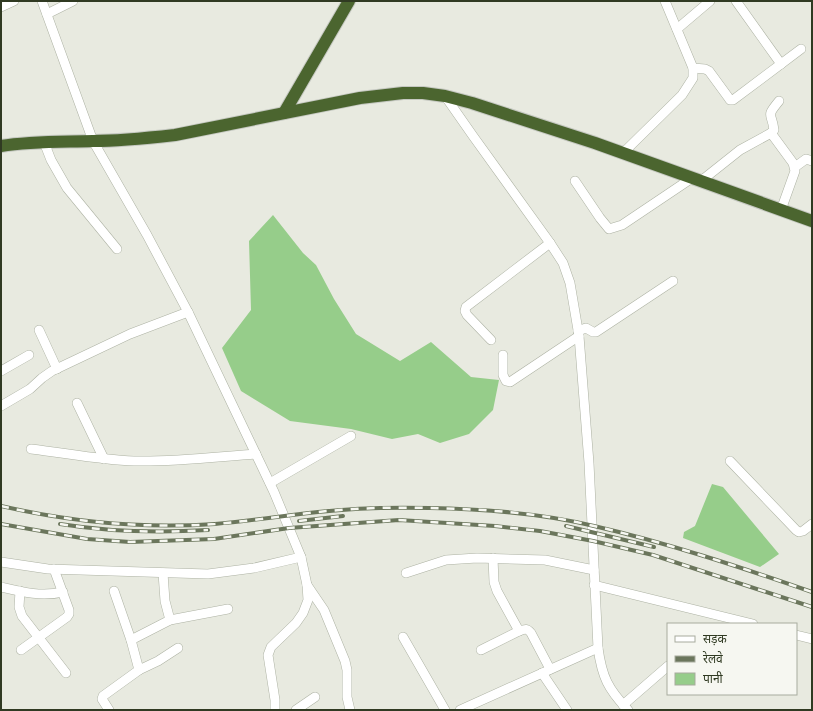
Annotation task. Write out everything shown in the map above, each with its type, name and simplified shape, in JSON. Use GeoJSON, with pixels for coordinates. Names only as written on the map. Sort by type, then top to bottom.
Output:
{"type":"FeatureCollection","features":[{"type":"Feature","properties":{"kind":"highway"},"geometry":{"type":"LineString","coordinates":[[284,113],[349,1]]}},
{"type":"Feature","properties":{"kind":"highway"},"geometry":{"type":"LineString","coordinates":[[1,146],[24,142],[122,140],[175,135],[360,98],[403,93],[423,93],[445,96],[479,105],[812,221]]}},
{"type":"Feature","properties":{"kind":"street"},"geometry":{"type":"LineString","coordinates":[[1,7],[14,1]]}},
{"type":"Feature","properties":{"kind":"street"},"geometry":{"type":"LineString","coordinates":[[42,1],[93,141],[147,235],[188,312],[270,483],[301,557],[307,585],[308,600],[303,613],[296,623],[271,647],[268,656],[275,700],[275,710]]}},
{"type":"Feature","properties":{"kind":"street"},"geometry":{"type":"LineString","coordinates":[[47,14],[73,1]]}},
{"type":"Feature","properties":{"kind":"street"},"geometry":{"type":"LineString","coordinates":[[623,154],[682,95],[693,78],[693,68],[664,1]]}},
{"type":"Feature","properties":{"kind":"street"},"geometry":{"type":"LineString","coordinates":[[677,29],[710,1]]}},
{"type":"Feature","properties":{"kind":"street"},"geometry":{"type":"LineString","coordinates":[[736,1],[781,64]]}},
{"type":"Feature","properties":{"kind":"street"},"geometry":{"type":"LineString","coordinates":[[693,68],[706,69],[730,100],[733,100],[801,49]]}},
{"type":"Feature","properties":{"kind":"street"},"geometry":{"type":"LineString","coordinates":[[445,96],[472,136],[550,243],[563,263],[570,284],[579,334],[591,494],[598,648],[601,666],[607,684],[626,707],[667,667]]}},
{"type":"Feature","properties":{"kind":"street"},"geometry":{"type":"LineString","coordinates":[[575,182],[609,229],[622,225],[697,180],[740,150],[771,133],[774,130],[770,114],[779,101]]}},
{"type":"Feature","properties":{"kind":"street"},"geometry":{"type":"LineString","coordinates":[[771,133],[795,167],[794,176],[781,210]]}},
{"type":"Feature","properties":{"kind":"street"},"geometry":{"type":"LineString","coordinates":[[44,142],[56,170],[67,188],[117,249]]}},
{"type":"Feature","properties":{"kind":"street"},"geometry":{"type":"LineString","coordinates":[[795,167],[806,159],[812,161]]}},
{"type":"Feature","properties":{"kind":"street"},"geometry":{"type":"LineString","coordinates":[[490,340],[467,315],[465,311],[466,307],[550,243]]}},
{"type":"Feature","properties":{"kind":"street"},"geometry":{"type":"LineString","coordinates":[[503,355],[503,375],[506,381],[510,382],[586,328],[596,332],[673,281]]}},
{"type":"Feature","properties":{"kind":"street"},"geometry":{"type":"LineString","coordinates":[[1,406],[30,389],[42,378],[57,369],[130,334],[188,312]]}},
{"type":"Feature","properties":{"kind":"street"},"geometry":{"type":"LineString","coordinates":[[39,330],[57,369]]}},
{"type":"Feature","properties":{"kind":"street"},"geometry":{"type":"LineString","coordinates":[[1,371],[29,356]]}},
{"type":"Feature","properties":{"kind":"street"},"geometry":{"type":"LineString","coordinates":[[78,403],[104,459]]}},
{"type":"Feature","properties":{"kind":"street"},"geometry":{"type":"LineString","coordinates":[[270,483],[351,436]]}},
{"type":"Feature","properties":{"kind":"street"},"geometry":{"type":"LineString","coordinates":[[31,449],[104,459],[134,461],[162,461],[256,454]]}},
{"type":"Feature","properties":{"kind":"street"},"geometry":{"type":"LineString","coordinates":[[730,461],[796,530],[800,532],[803,531],[812,524]]}},
{"type":"Feature","properties":{"kind":"street"},"geometry":{"type":"LineString","coordinates":[[1,562],[54,569],[208,574],[238,571],[301,557]]}},
{"type":"Feature","properties":{"kind":"street"},"geometry":{"type":"LineString","coordinates":[[406,572],[446,560],[493,558],[545,560],[594,570]]}},
{"type":"Feature","properties":{"kind":"street"},"geometry":{"type":"LineString","coordinates":[[493,558],[494,582],[497,591],[519,631]]}},
{"type":"Feature","properties":{"kind":"street"},"geometry":{"type":"LineString","coordinates":[[21,650],[69,614],[54,569]]}},
{"type":"Feature","properties":{"kind":"street"},"geometry":{"type":"LineString","coordinates":[[163,573],[165,601],[170,620]]}},
{"type":"Feature","properties":{"kind":"street"},"geometry":{"type":"LineString","coordinates":[[307,585],[324,610],[345,661],[347,670],[347,697],[350,710]]}},
{"type":"Feature","properties":{"kind":"street"},"geometry":{"type":"LineString","coordinates":[[594,585],[749,623]]}},
{"type":"Feature","properties":{"kind":"street"},"geometry":{"type":"LineString","coordinates":[[1,587],[41,595],[62,592]]}},
{"type":"Feature","properties":{"kind":"street"},"geometry":{"type":"LineString","coordinates":[[20,591],[20,612],[26,622],[66,673]]}},
{"type":"Feature","properties":{"kind":"street"},"geometry":{"type":"LineString","coordinates":[[114,591],[131,640],[139,670]]}},
{"type":"Feature","properties":{"kind":"street"},"geometry":{"type":"LineString","coordinates":[[131,640],[170,620],[228,609]]}},
{"type":"Feature","properties":{"kind":"street"},"geometry":{"type":"LineString","coordinates":[[481,650],[519,631],[525,629],[529,630],[546,671],[567,710]]}},
{"type":"Feature","properties":{"kind":"street"},"geometry":{"type":"LineString","coordinates":[[797,635],[812,639]]}},
{"type":"Feature","properties":{"kind":"street"},"geometry":{"type":"LineString","coordinates":[[403,637],[445,710]]}},
{"type":"Feature","properties":{"kind":"street"},"geometry":{"type":"LineString","coordinates":[[109,710],[102,699],[103,696],[139,670],[158,662],[178,648]]}},
{"type":"Feature","properties":{"kind":"street"},"geometry":{"type":"LineString","coordinates":[[460,710],[598,648]]}},
{"type":"Feature","properties":{"kind":"street"},"geometry":{"type":"LineString","coordinates":[[296,710],[315,697]]}},
{"type":"Feature","properties":{"kind":"water"},"geometry":{"type":"Polygon","coordinates":[[[273,215],[303,253],[316,265],[334,299],[356,334],[400,361],[431,342],[471,377],[499,380],[493,410],[469,434],[440,443],[418,434],[392,439],[351,429],[290,421],[241,391],[222,348],[251,310],[249,241],[273,215]]]}},
{"type":"Feature","properties":{"kind":"water"},"geometry":{"type":"Polygon","coordinates":[[[712,484],[723,487],[779,554],[760,567],[683,538],[684,532],[695,526],[712,484]]]}},
{"type":"Feature","properties":{"kind":"railway"},"geometry":{"type":"LineString","coordinates":[[1,506],[27,512],[80,520],[161,526],[215,524],[318,512],[374,508],[450,509],[512,512],[574,522],[649,540],[812,592]]}},
{"type":"Feature","properties":{"kind":"railway"},"geometry":{"type":"LineString","coordinates":[[299,521],[343,516]]}},
{"type":"Feature","properties":{"kind":"railway"},"geometry":{"type":"LineString","coordinates":[[1,524],[87,539],[130,542],[214,539],[289,528],[399,520],[495,526],[540,531],[593,541],[653,555],[812,607]]}},
{"type":"Feature","properties":{"kind":"railway"},"geometry":{"type":"LineString","coordinates":[[60,524],[97,529],[134,531],[208,530]]}},
{"type":"Feature","properties":{"kind":"railway"},"geometry":{"type":"LineString","coordinates":[[566,526],[654,547]]}}]}
